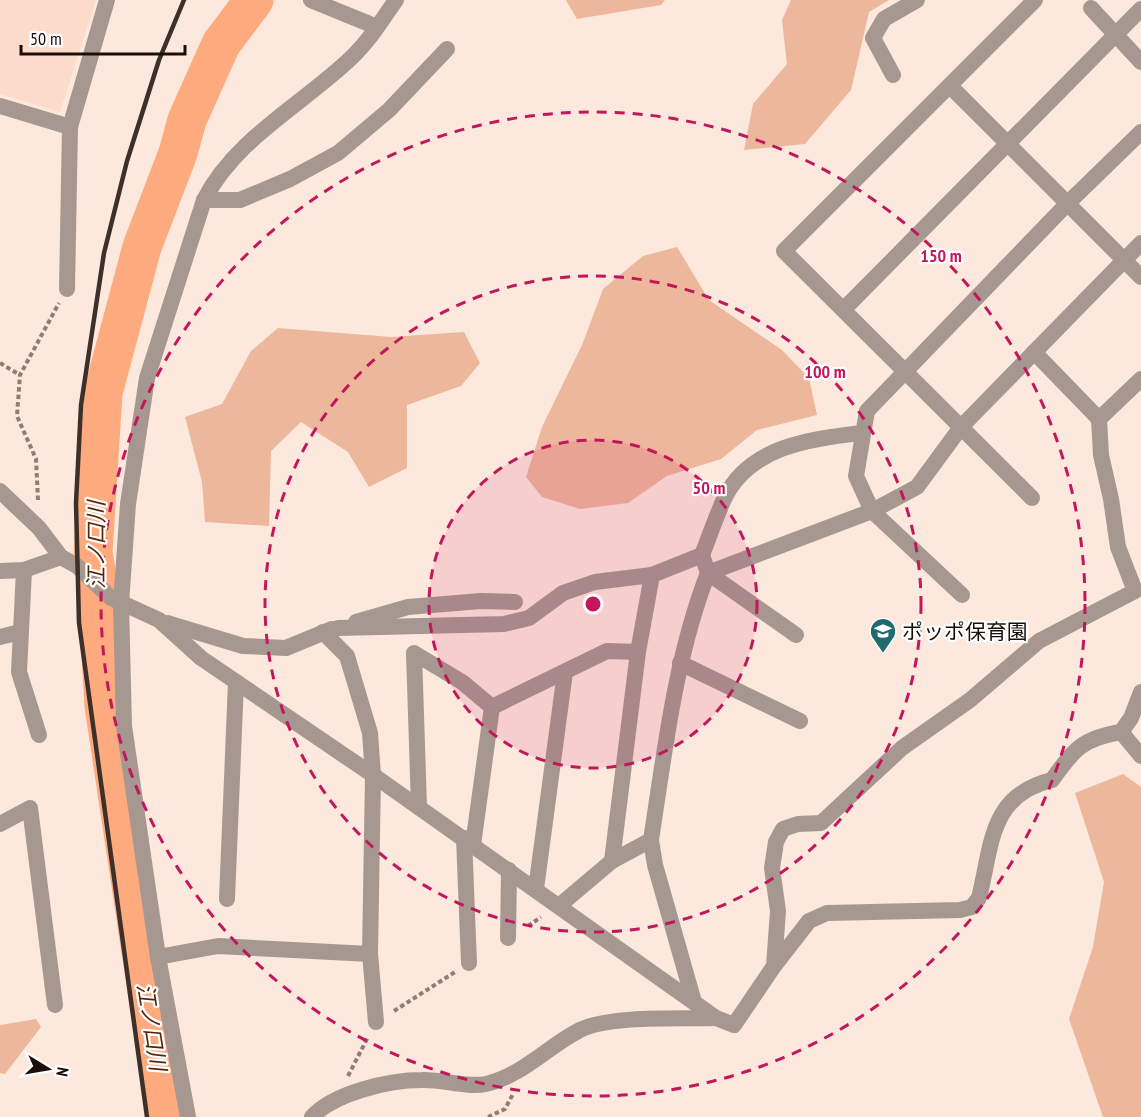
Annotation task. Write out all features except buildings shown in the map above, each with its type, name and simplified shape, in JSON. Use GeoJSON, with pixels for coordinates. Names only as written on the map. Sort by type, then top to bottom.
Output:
{"type":"FeatureCollection","features":[{"type":"Feature","properties":{"kind":"street"},"geometry":{"type":"LineString","coordinates":[[67,289],[70,127],[107,0]]}},
{"type":"Feature","properties":{"kind":"street"},"geometry":{"type":"LineString","coordinates":[[311,0],[377,27]]}},
{"type":"Feature","properties":{"kind":"street"},"geometry":{"type":"LineString","coordinates":[[188,1117],[158,957],[124,726],[116,601],[147,378],[204,200],[215,179],[234,157],[352,57],[396,0]]}},
{"type":"Feature","properties":{"kind":"street"},"geometry":{"type":"LineString","coordinates":[[893,75],[873,38],[884,19],[917,0]]}},
{"type":"Feature","properties":{"kind":"street"},"geometry":{"type":"LineString","coordinates":[[1032,498],[784,251],[1035,0]]}},
{"type":"Feature","properties":{"kind":"street"},"geometry":{"type":"LineString","coordinates":[[1091,8],[1141,62]]}},
{"type":"Feature","properties":{"kind":"street"},"geometry":{"type":"LineString","coordinates":[[844,309],[1141,9]]}},
{"type":"Feature","properties":{"kind":"street"},"geometry":{"type":"LineString","coordinates":[[204,200],[240,200],[290,179],[338,153],[389,110],[447,49]]}},
{"type":"Feature","properties":{"kind":"street"},"geometry":{"type":"LineString","coordinates":[[950,86],[1141,277]]}},
{"type":"Feature","properties":{"kind":"street"},"geometry":{"type":"LineString","coordinates":[[0,106],[70,127]]}},
{"type":"Feature","properties":{"kind":"street"},"geometry":{"type":"LineString","coordinates":[[962,595],[872,511],[856,476],[861,433],[867,411],[1067,204],[1141,132]]}},
{"type":"Feature","properties":{"kind":"street"},"geometry":{"type":"LineString","coordinates":[[694,1002],[655,866],[651,840],[680,663],[693,610],[708,573],[872,511],[917,487],[961,427],[1141,243]]}},
{"type":"Feature","properties":{"kind":"street"},"geometry":{"type":"LineString","coordinates":[[774,966],[778,911],[772,868],[776,842],[783,829],[798,824],[821,824],[902,748],[970,700],[1039,641],[1138,593],[1118,547],[1112,499],[1101,455],[1099,419],[1034,352]]}},
{"type":"Feature","properties":{"kind":"street"},"geometry":{"type":"LineString","coordinates":[[1099,419],[1141,379]]}},
{"type":"Feature","properties":{"kind":"street"},"geometry":{"type":"LineString","coordinates":[[796,635],[708,573],[702,555],[725,496],[749,468],[785,446],[861,433]]}},
{"type":"Feature","properties":{"kind":"street"},"geometry":{"type":"LineString","coordinates":[[0,491],[39,528],[62,557],[77,566],[116,601],[159,620],[243,646],[286,648],[330,630],[408,608],[481,601],[515,602]]}},
{"type":"Feature","properties":{"kind":"street"},"geometry":{"type":"LineString","coordinates":[[330,630],[504,624],[530,618],[562,593],[595,582],[652,575],[702,555]]}},
{"type":"Feature","properties":{"kind":"street"},"geometry":{"type":"LineString","coordinates":[[0,571],[24,570],[62,557]]}},
{"type":"Feature","properties":{"kind":"street"},"geometry":{"type":"LineString","coordinates":[[24,570],[19,672],[39,735]]}},
{"type":"Feature","properties":{"kind":"street"},"geometry":{"type":"LineString","coordinates":[[612,861],[638,652],[652,575]]}},
{"type":"Feature","properties":{"kind":"street"},"geometry":{"type":"LineString","coordinates":[[159,620],[201,658],[560,905],[716,1018],[734,1024],[774,966],[809,921],[827,913],[960,909],[972,906],[979,898],[996,823],[1015,797],[1031,785],[1052,780],[1069,756],[1094,736],[1121,732],[1131,718],[1141,692]]}},
{"type":"Feature","properties":{"kind":"street"},"geometry":{"type":"LineString","coordinates":[[330,630],[347,656],[370,733],[373,775],[370,954],[376,1022]]}},
{"type":"Feature","properties":{"kind":"street"},"geometry":{"type":"LineString","coordinates":[[0,637],[20,632]]}},
{"type":"Feature","properties":{"kind":"street"},"geometry":{"type":"LineString","coordinates":[[492,707],[607,651],[638,652]]}},
{"type":"Feature","properties":{"kind":"street"},"geometry":{"type":"LineString","coordinates":[[419,807],[414,653],[462,682],[492,707]]}},
{"type":"Feature","properties":{"kind":"street"},"geometry":{"type":"LineString","coordinates":[[680,663],[800,721]]}},
{"type":"Feature","properties":{"kind":"street"},"geometry":{"type":"LineString","coordinates":[[536,889],[565,672]]}},
{"type":"Feature","properties":{"kind":"street"},"geometry":{"type":"LineString","coordinates":[[227,899],[236,682]]}},
{"type":"Feature","properties":{"kind":"street"},"geometry":{"type":"LineString","coordinates":[[469,963],[469,842],[492,707]]}},
{"type":"Feature","properties":{"kind":"street"},"geometry":{"type":"LineString","coordinates":[[1121,732],[1138,748]]}},
{"type":"Feature","properties":{"kind":"street"},"geometry":{"type":"LineString","coordinates":[[0,824],[30,808],[55,1005]]}},
{"type":"Feature","properties":{"kind":"street"},"geometry":{"type":"LineString","coordinates":[[560,905],[612,861],[651,840]]}},
{"type":"Feature","properties":{"kind":"street"},"geometry":{"type":"LineString","coordinates":[[508,938],[509,870]]}},
{"type":"Feature","properties":{"kind":"street"},"geometry":{"type":"LineString","coordinates":[[158,957],[218,946],[370,954]]}},
{"type":"Feature","properties":{"kind":"street"},"geometry":{"type":"LineString","coordinates":[[312,1117],[322,1106],[336,1098],[381,1086],[421,1079],[485,1084],[530,1064],[581,1030],[606,1023],[716,1018]]}},
{"type":"Feature","properties":{"kind":"path"},"geometry":{"type":"LineString","coordinates":[[39,528],[36,459],[17,416],[20,375],[67,289]]}},
{"type":"Feature","properties":{"kind":"path"},"geometry":{"type":"LineString","coordinates":[[0,363],[20,375]]}},
{"type":"Feature","properties":{"kind":"path"},"geometry":{"type":"LineString","coordinates":[[508,938],[560,905]]}},
{"type":"Feature","properties":{"kind":"path"},"geometry":{"type":"LineString","coordinates":[[336,1098],[376,1022],[469,963]]}},
{"type":"Feature","properties":{"kind":"shaded area"},"geometry":{"type":"Polygon","coordinates":[[[0,0],[96,0],[60,112],[0,94],[0,0]]]}},
{"type":"Feature","properties":{"kind":"shaded area"},"geometry":{"type":"Polygon","coordinates":[[[566,0],[665,0],[661,5],[577,19],[566,0]]]}},
{"type":"Feature","properties":{"kind":"shaded area"},"geometry":{"type":"Polygon","coordinates":[[[791,0],[889,0],[869,12],[851,90],[805,144],[744,150],[753,104],[787,64],[782,20],[791,0]]]}},
{"type":"Feature","properties":{"kind":"shaded area"},"geometry":{"type":"Polygon","coordinates":[[[677,247],[709,300],[782,350],[809,378],[817,415],[757,430],[721,459],[667,476],[628,503],[580,509],[542,497],[526,477],[542,427],[582,345],[603,289],[643,256],[677,247]]]}},
{"type":"Feature","properties":{"kind":"shaded area"},"geometry":{"type":"Polygon","coordinates":[[[278,328],[391,337],[464,332],[480,363],[461,386],[407,405],[407,468],[369,487],[348,452],[301,422],[271,451],[269,526],[205,522],[202,482],[185,417],[222,404],[251,351],[278,328]]]}},
{"type":"Feature","properties":{"kind":"shaded area"},"geometry":{"type":"Polygon","coordinates":[[[1123,774],[1141,787],[1141,1117],[1103,1117],[1069,1019],[1093,947],[1104,882],[1075,793],[1123,774]]]}},
{"type":"Feature","properties":{"kind":"shaded area"},"geometry":{"type":"Polygon","coordinates":[[[36,1019],[41,1027],[5,1074],[0,1073],[0,1025],[36,1019]]]}},
{"type":"Feature","properties":{"kind":"waterway","name":"江ノ口川"},"geometry":{"type":"LineString","coordinates":[[166,1117],[104,706],[93,553],[103,393],[142,247],[178,153],[187,120],[221,44],[254,0]]}},
{"type":"Feature","properties":{"kind":"railway"},"geometry":{"type":"LineString","coordinates":[[147,1117],[79,623],[76,503],[81,405],[104,253],[127,161],[159,60],[184,0]]}},
{"type":"Feature","properties":{"kind":"place","name":"ポッポ保育園"},"geometry":{"type":"Point","coordinates":[883,654]}}]}
